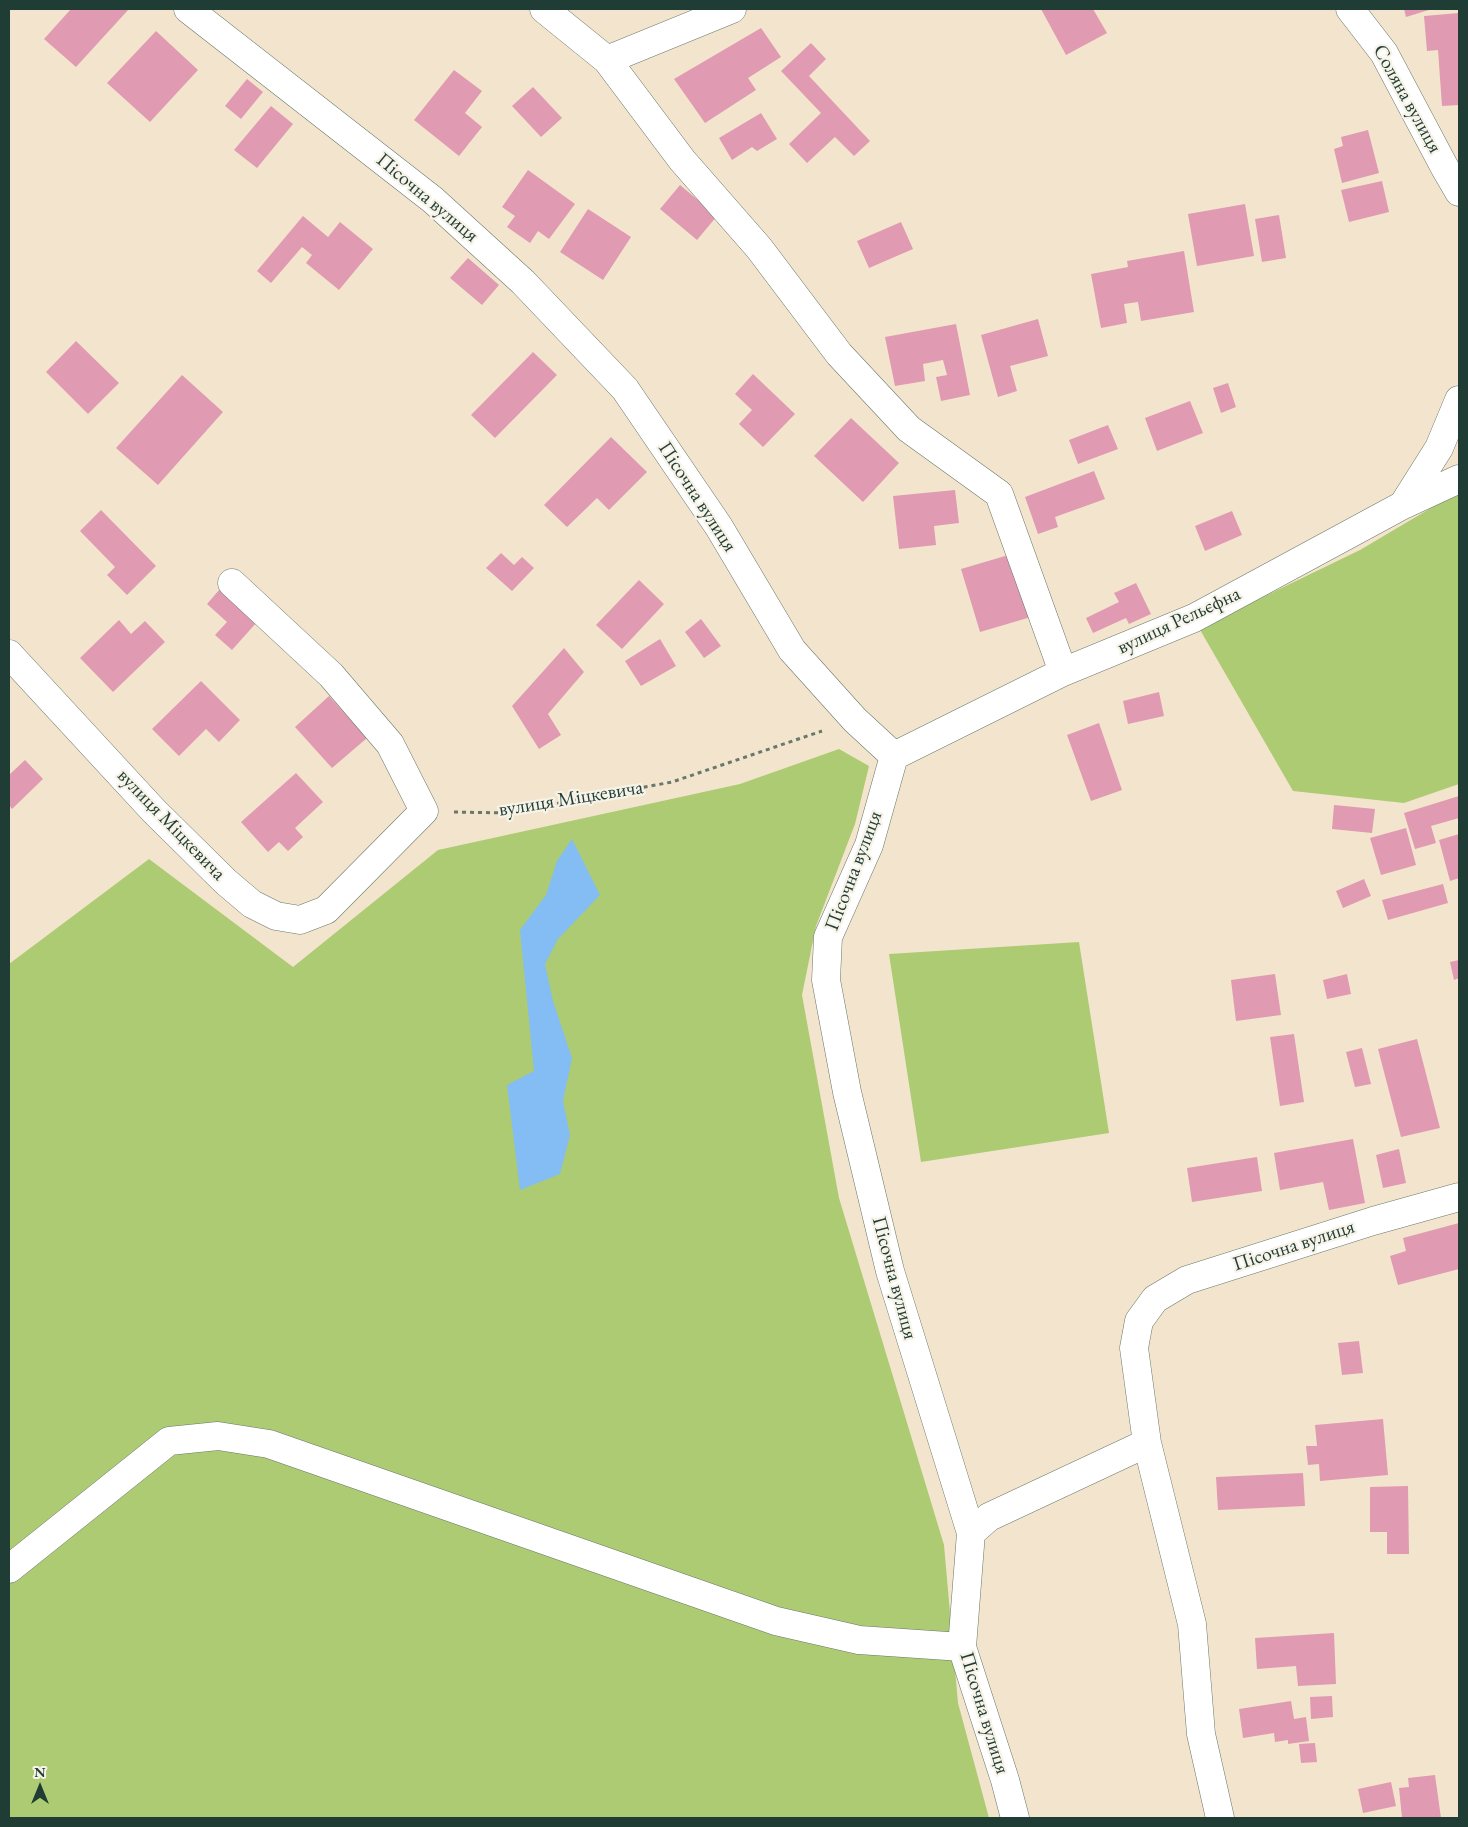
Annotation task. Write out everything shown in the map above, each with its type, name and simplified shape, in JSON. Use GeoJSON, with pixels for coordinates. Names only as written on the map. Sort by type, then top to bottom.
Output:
{"type":"FeatureCollection","features":[{"type":"Feature","properties":{"kind":"street","name":"Пісочна вулиця"},"geometry":{"type":"LineString","coordinates":[[188,9],[433,200],[523,282],[624,388],[719,527],[792,650],[855,720],[894,756],[869,845],[828,936],[826,980],[847,1092],[890,1271],[971,1533],[962,1647],[1005,1780],[1015,1818]]}},
{"type":"Feature","properties":{"kind":"street"},"geometry":{"type":"LineString","coordinates":[[544,9],[607,60],[682,160],[759,248],[839,354],[909,429],[999,494],[1063,672]]}},
{"type":"Feature","properties":{"kind":"street"},"geometry":{"type":"LineString","coordinates":[[607,60],[732,9]]}},
{"type":"Feature","properties":{"kind":"street","name":"Соляна вулиця"},"geometry":{"type":"LineString","coordinates":[[1350,9],[1384,53],[1459,192]]}},
{"type":"Feature","properties":{"kind":"street"},"geometry":{"type":"LineString","coordinates":[[1402,505],[1439,448],[1459,400]]}},
{"type":"Feature","properties":{"kind":"street","name":"вулиця Рельєфна"},"geometry":{"type":"LineString","coordinates":[[894,756],[1063,672],[1194,618],[1402,505],[1459,479]]}},
{"type":"Feature","properties":{"kind":"street"},"geometry":{"type":"LineString","coordinates":[[232,583],[330,675],[390,744],[424,811]]}},
{"type":"Feature","properties":{"kind":"street","name":"вулиця Міцкевича"},"geometry":{"type":"LineString","coordinates":[[9,654],[154,812],[219,876],[252,904],[276,916],[300,920],[326,910],[424,811]]}},
{"type":"Feature","properties":{"kind":"street","name":"Пісочна вулиця"},"geometry":{"type":"LineString","coordinates":[[1220,1818],[1201,1734],[1192,1624],[1147,1443],[1134,1348],[1139,1321],[1155,1299],[1187,1280],[1459,1196]]}},
{"type":"Feature","properties":{"kind":"street"},"geometry":{"type":"LineString","coordinates":[[9,1569],[170,1441],[218,1436],[269,1444],[776,1620],[859,1640],[962,1647]]}},
{"type":"Feature","properties":{"kind":"street"},"geometry":{"type":"LineString","coordinates":[[971,1533],[989,1517],[1147,1443]]}},
{"type":"Feature","properties":{"kind":"path","name":"вулиця Міцкевича"},"geometry":{"type":"LineString","coordinates":[[424,811],[506,813],[672,782],[855,720]]}},
{"type":"Feature","properties":{"kind":"green space"},"geometry":{"type":"Polygon","coordinates":[[[1458,492],[1459,784],[1404,803],[1293,791],[1199,628],[1360,550],[1458,492]]]}},
{"type":"Feature","properties":{"kind":"green space"},"geometry":{"type":"Polygon","coordinates":[[[839,749],[869,766],[855,824],[816,926],[802,995],[839,1198],[944,1545],[958,1703],[989,1818],[9,1818],[9,964],[149,859],[293,967],[438,850],[740,784],[839,749]]]}},
{"type":"Feature","properties":{"kind":"green space"},"geometry":{"type":"Polygon","coordinates":[[[1079,942],[1109,1133],[921,1162],[889,954],[1079,942]]]}},
{"type":"Feature","properties":{"kind":"water"},"geometry":{"type":"Polygon","coordinates":[[[572,839],[600,895],[558,939],[545,964],[553,1001],[572,1058],[563,1101],[570,1135],[560,1174],[520,1190],[507,1085],[534,1071],[520,930],[546,895],[557,861],[572,839]]]}},
{"type":"Feature","properties":{"kind":"building"},"geometry":{"type":"Polygon","coordinates":[[[71,9],[129,9],[76,67],[44,39],[71,9]]]}},
{"type":"Feature","properties":{"kind":"building"},"geometry":{"type":"Polygon","coordinates":[[[1041,9],[1093,9],[1107,33],[1066,55],[1041,9]]]}},
{"type":"Feature","properties":{"kind":"building"},"geometry":{"type":"Polygon","coordinates":[[[1404,9],[1432,9],[1406,17],[1404,9]]]}},
{"type":"Feature","properties":{"kind":"building"},"geometry":{"type":"Polygon","coordinates":[[[1459,13],[1459,105],[1442,106],[1438,50],[1427,51],[1424,16],[1459,13]]]}},
{"type":"Feature","properties":{"kind":"building"},"geometry":{"type":"Polygon","coordinates":[[[761,28],[781,57],[748,78],[756,90],[705,123],[674,79],[761,28]]]}},
{"type":"Feature","properties":{"kind":"building"},"geometry":{"type":"Polygon","coordinates":[[[156,31],[198,70],[150,122],[107,83],[156,31]]]}},
{"type":"Feature","properties":{"kind":"building"},"geometry":{"type":"Polygon","coordinates":[[[811,43],[826,59],[809,76],[870,141],[854,156],[835,137],[807,163],[789,144],[821,113],[781,71],[811,43]]]}},
{"type":"Feature","properties":{"kind":"building"},"geometry":{"type":"Polygon","coordinates":[[[454,70],[482,91],[465,113],[482,127],[459,156],[414,120],[454,70]]]}},
{"type":"Feature","properties":{"kind":"building"},"geometry":{"type":"Polygon","coordinates":[[[247,79],[263,92],[241,119],[225,106],[247,79]]]}},
{"type":"Feature","properties":{"kind":"building"},"geometry":{"type":"Polygon","coordinates":[[[533,87],[562,118],[541,137],[512,106],[533,87]]]}},
{"type":"Feature","properties":{"kind":"building"},"geometry":{"type":"Polygon","coordinates":[[[271,106],[293,124],[257,168],[234,150],[271,106]]]}},
{"type":"Feature","properties":{"kind":"building"},"geometry":{"type":"Polygon","coordinates":[[[761,113],[777,139],[757,151],[752,147],[732,160],[719,138],[761,113]]]}},
{"type":"Feature","properties":{"kind":"building"},"geometry":{"type":"Polygon","coordinates":[[[1368,130],[1379,173],[1342,183],[1334,149],[1343,146],[1341,137],[1368,130]]]}},
{"type":"Feature","properties":{"kind":"building"},"geometry":{"type":"Polygon","coordinates":[[[528,170],[575,204],[549,239],[538,231],[530,243],[507,227],[515,216],[502,207],[528,170]]]}},
{"type":"Feature","properties":{"kind":"building"},"geometry":{"type":"Polygon","coordinates":[[[1382,181],[1389,212],[1349,222],[1341,190],[1382,181]]]}},
{"type":"Feature","properties":{"kind":"building"},"geometry":{"type":"Polygon","coordinates":[[[680,185],[717,216],[697,240],[660,209],[680,185]]]}},
{"type":"Feature","properties":{"kind":"building"},"geometry":{"type":"Polygon","coordinates":[[[1245,204],[1254,256],[1197,266],[1188,214],[1245,204]]]}},
{"type":"Feature","properties":{"kind":"building"},"geometry":{"type":"Polygon","coordinates":[[[588,209],[631,237],[603,280],[560,252],[588,209]]]}},
{"type":"Feature","properties":{"kind":"building"},"geometry":{"type":"Polygon","coordinates":[[[1279,215],[1286,258],[1262,262],[1255,219],[1279,215]]]}},
{"type":"Feature","properties":{"kind":"building"},"geometry":{"type":"Polygon","coordinates":[[[303,216],[328,237],[340,222],[373,249],[339,290],[306,263],[312,255],[302,247],[271,283],[257,271],[303,216]]]}},
{"type":"Feature","properties":{"kind":"building"},"geometry":{"type":"Polygon","coordinates":[[[901,222],[913,249],[869,268],[857,241],[901,222]]]}},
{"type":"Feature","properties":{"kind":"building"},"geometry":{"type":"Polygon","coordinates":[[[1184,251],[1194,312],[1141,321],[1138,302],[1124,304],[1127,323],[1101,328],[1091,274],[1128,267],[1127,261],[1184,251]]]}},
{"type":"Feature","properties":{"kind":"building"},"geometry":{"type":"Polygon","coordinates":[[[468,258],[499,285],[482,305],[450,278],[468,258]]]}},
{"type":"Feature","properties":{"kind":"building"},"geometry":{"type":"Polygon","coordinates":[[[1038,319],[1048,356],[1010,366],[1017,391],[998,397],[981,335],[1038,319]]]}},
{"type":"Feature","properties":{"kind":"building"},"geometry":{"type":"Polygon","coordinates":[[[956,324],[970,395],[941,401],[936,377],[947,375],[943,360],[923,364],[925,381],[895,386],[885,337],[956,324]]]}},
{"type":"Feature","properties":{"kind":"building"},"geometry":{"type":"Polygon","coordinates":[[[76,341],[119,383],[88,414],[46,372],[76,341]]]}},
{"type":"Feature","properties":{"kind":"building"},"geometry":{"type":"Polygon","coordinates":[[[533,352],[557,375],[495,438],[471,415],[533,352]]]}},
{"type":"Feature","properties":{"kind":"building"},"geometry":{"type":"Polygon","coordinates":[[[753,374],[795,414],[763,447],[739,424],[752,410],[735,394],[753,374]]]}},
{"type":"Feature","properties":{"kind":"building"},"geometry":{"type":"Polygon","coordinates":[[[182,375],[223,412],[158,485],[116,448],[182,375]]]}},
{"type":"Feature","properties":{"kind":"building"},"geometry":{"type":"Polygon","coordinates":[[[1228,383],[1236,407],[1221,413],[1213,388],[1228,383]]]}},
{"type":"Feature","properties":{"kind":"building"},"geometry":{"type":"Polygon","coordinates":[[[1190,401],[1203,433],[1157,451],[1145,418],[1190,401]]]}},
{"type":"Feature","properties":{"kind":"building"},"geometry":{"type":"Polygon","coordinates":[[[851,418],[899,463],[863,502],[814,456],[851,418]]]}},
{"type":"Feature","properties":{"kind":"building"},"geometry":{"type":"Polygon","coordinates":[[[1108,425],[1118,449],[1078,464],[1069,440],[1108,425]]]}},
{"type":"Feature","properties":{"kind":"building"},"geometry":{"type":"Polygon","coordinates":[[[611,437],[647,472],[609,510],[597,498],[567,527],[544,505],[611,437]]]}},
{"type":"Feature","properties":{"kind":"building"},"geometry":{"type":"Polygon","coordinates":[[[1094,471],[1105,499],[1055,517],[1058,527],[1038,534],[1025,497],[1094,471]]]}},
{"type":"Feature","properties":{"kind":"building"},"geometry":{"type":"Polygon","coordinates":[[[955,490],[959,523],[934,526],[936,545],[899,549],[893,496],[955,490]]]}},
{"type":"Feature","properties":{"kind":"building"},"geometry":{"type":"Polygon","coordinates":[[[101,510],[156,566],[127,595],[107,575],[115,567],[80,531],[101,510]]]}},
{"type":"Feature","properties":{"kind":"building"},"geometry":{"type":"Polygon","coordinates":[[[1232,511],[1242,535],[1205,551],[1195,526],[1232,511]]]}},
{"type":"Feature","properties":{"kind":"building"},"geometry":{"type":"Polygon","coordinates":[[[501,553],[514,565],[522,557],[534,568],[512,591],[486,568],[501,553]]]}},
{"type":"Feature","properties":{"kind":"building"},"geometry":{"type":"Polygon","coordinates":[[[1012,554],[1031,617],[980,632],[961,569],[1012,554]]]}},
{"type":"Feature","properties":{"kind":"building"},"geometry":{"type":"Polygon","coordinates":[[[639,580],[664,604],[622,649],[596,625],[639,580]]]}},
{"type":"Feature","properties":{"kind":"building"},"geometry":{"type":"Polygon","coordinates":[[[1136,583],[1151,614],[1129,624],[1126,618],[1093,633],[1086,618],[1119,602],[1114,593],[1136,583]]]}},
{"type":"Feature","properties":{"kind":"building"},"geometry":{"type":"Polygon","coordinates":[[[220,589],[257,622],[232,650],[215,635],[227,622],[207,604],[220,589]]]}},
{"type":"Feature","properties":{"kind":"building"},"geometry":{"type":"Polygon","coordinates":[[[701,619],[721,646],[704,658],[685,632],[701,619]]]}},
{"type":"Feature","properties":{"kind":"building"},"geometry":{"type":"Polygon","coordinates":[[[119,620],[131,634],[145,621],[165,642],[113,692],[80,658],[119,620]]]}},
{"type":"Feature","properties":{"kind":"building"},"geometry":{"type":"Polygon","coordinates":[[[660,639],[676,666],[641,686],[625,661],[660,639]]]}},
{"type":"Feature","properties":{"kind":"building"},"geometry":{"type":"Polygon","coordinates":[[[564,648],[584,672],[548,714],[561,735],[539,749],[512,706],[564,648]]]}},
{"type":"Feature","properties":{"kind":"building"},"geometry":{"type":"Polygon","coordinates":[[[201,681],[240,720],[219,742],[206,729],[179,756],[152,729],[201,681]]]}},
{"type":"Feature","properties":{"kind":"building"},"geometry":{"type":"Polygon","coordinates":[[[1159,692],[1164,716],[1128,724],[1123,701],[1159,692]]]}},
{"type":"Feature","properties":{"kind":"building"},"geometry":{"type":"Polygon","coordinates":[[[329,696],[367,738],[332,768],[295,727],[329,696]]]}},
{"type":"Feature","properties":{"kind":"building"},"geometry":{"type":"Polygon","coordinates":[[[1099,723],[1122,790],[1091,801],[1067,735],[1099,723]]]}},
{"type":"Feature","properties":{"kind":"building"},"geometry":{"type":"Polygon","coordinates":[[[25,760],[43,779],[12,809],[9,805],[9,775],[25,760]]]}},
{"type":"Feature","properties":{"kind":"building"},"geometry":{"type":"Polygon","coordinates":[[[296,773],[323,802],[295,828],[303,837],[288,851],[279,842],[268,852],[241,822],[296,773]]]}},
{"type":"Feature","properties":{"kind":"building"},"geometry":{"type":"Polygon","coordinates":[[[1459,796],[1459,818],[1431,826],[1436,843],[1415,849],[1404,813],[1459,796]]]}},
{"type":"Feature","properties":{"kind":"building"},"geometry":{"type":"Polygon","coordinates":[[[1334,805],[1375,809],[1372,833],[1332,829],[1334,805]]]}},
{"type":"Feature","properties":{"kind":"building"},"geometry":{"type":"Polygon","coordinates":[[[1406,828],[1416,865],[1381,875],[1370,838],[1406,828]]]}},
{"type":"Feature","properties":{"kind":"building"},"geometry":{"type":"Polygon","coordinates":[[[1459,834],[1459,878],[1450,881],[1439,840],[1459,834]]]}},
{"type":"Feature","properties":{"kind":"building"},"geometry":{"type":"Polygon","coordinates":[[[1364,879],[1371,896],[1343,908],[1336,891],[1364,879]]]}},
{"type":"Feature","properties":{"kind":"building"},"geometry":{"type":"Polygon","coordinates":[[[1443,884],[1448,903],[1388,920],[1382,900],[1443,884]]]}},
{"type":"Feature","properties":{"kind":"building"},"geometry":{"type":"Polygon","coordinates":[[[1459,960],[1459,978],[1454,980],[1450,962],[1459,960]]]}},
{"type":"Feature","properties":{"kind":"building"},"geometry":{"type":"Polygon","coordinates":[[[1275,974],[1281,1015],[1236,1021],[1231,980],[1275,974]]]}},
{"type":"Feature","properties":{"kind":"building"},"geometry":{"type":"Polygon","coordinates":[[[1347,974],[1351,994],[1327,999],[1323,980],[1347,974]]]}},
{"type":"Feature","properties":{"kind":"building"},"geometry":{"type":"Polygon","coordinates":[[[1294,1034],[1304,1102],[1280,1106],[1270,1037],[1294,1034]]]}},
{"type":"Feature","properties":{"kind":"building"},"geometry":{"type":"Polygon","coordinates":[[[1417,1039],[1440,1128],[1401,1137],[1378,1049],[1417,1039]]]}},
{"type":"Feature","properties":{"kind":"building"},"geometry":{"type":"Polygon","coordinates":[[[1362,1048],[1371,1084],[1355,1087],[1346,1052],[1362,1048]]]}},
{"type":"Feature","properties":{"kind":"building"},"geometry":{"type":"Polygon","coordinates":[[[1353,1139],[1365,1203],[1329,1210],[1323,1182],[1280,1190],[1274,1153],[1353,1139]]]}},
{"type":"Feature","properties":{"kind":"building"},"geometry":{"type":"Polygon","coordinates":[[[1399,1149],[1406,1183],[1383,1188],[1376,1155],[1399,1149]]]}},
{"type":"Feature","properties":{"kind":"building"},"geometry":{"type":"Polygon","coordinates":[[[1257,1157],[1262,1191],[1192,1202],[1187,1168],[1257,1157]]]}},
{"type":"Feature","properties":{"kind":"building"},"geometry":{"type":"Polygon","coordinates":[[[1459,1223],[1459,1269],[1398,1285],[1390,1256],[1406,1251],[1403,1238],[1459,1223]]]}},
{"type":"Feature","properties":{"kind":"building"},"geometry":{"type":"Polygon","coordinates":[[[1359,1341],[1363,1373],[1342,1375],[1338,1343],[1359,1341]]]}},
{"type":"Feature","properties":{"kind":"building"},"geometry":{"type":"Polygon","coordinates":[[[1383,1419],[1388,1475],[1320,1481],[1319,1464],[1308,1465],[1306,1446],[1317,1446],[1315,1425],[1383,1419]]]}},
{"type":"Feature","properties":{"kind":"building"},"geometry":{"type":"Polygon","coordinates":[[[1303,1473],[1305,1506],[1218,1510],[1216,1477],[1303,1473]]]}},
{"type":"Feature","properties":{"kind":"building"},"geometry":{"type":"Polygon","coordinates":[[[1408,1486],[1409,1554],[1387,1554],[1387,1532],[1370,1532],[1370,1487],[1408,1486]]]}},
{"type":"Feature","properties":{"kind":"building"},"geometry":{"type":"Polygon","coordinates":[[[1334,1633],[1336,1684],[1298,1686],[1296,1666],[1257,1669],[1255,1638],[1334,1633]]]}},
{"type":"Feature","properties":{"kind":"building"},"geometry":{"type":"Polygon","coordinates":[[[1332,1696],[1333,1717],[1311,1719],[1310,1697],[1332,1696]]]}},
{"type":"Feature","properties":{"kind":"building"},"geometry":{"type":"Polygon","coordinates":[[[1291,1701],[1294,1719],[1306,1717],[1309,1741],[1288,1744],[1288,1740],[1275,1742],[1274,1733],[1243,1738],[1239,1709],[1291,1701]]]}},
{"type":"Feature","properties":{"kind":"building"},"geometry":{"type":"Polygon","coordinates":[[[1315,1743],[1317,1762],[1301,1763],[1299,1744],[1315,1743]]]}},
{"type":"Feature","properties":{"kind":"building"},"geometry":{"type":"Polygon","coordinates":[[[1435,1775],[1441,1818],[1402,1818],[1399,1788],[1409,1787],[1408,1778],[1435,1775]]]}},
{"type":"Feature","properties":{"kind":"building"},"geometry":{"type":"Polygon","coordinates":[[[1391,1782],[1396,1806],[1363,1813],[1358,1789],[1391,1782]]]}}]}
